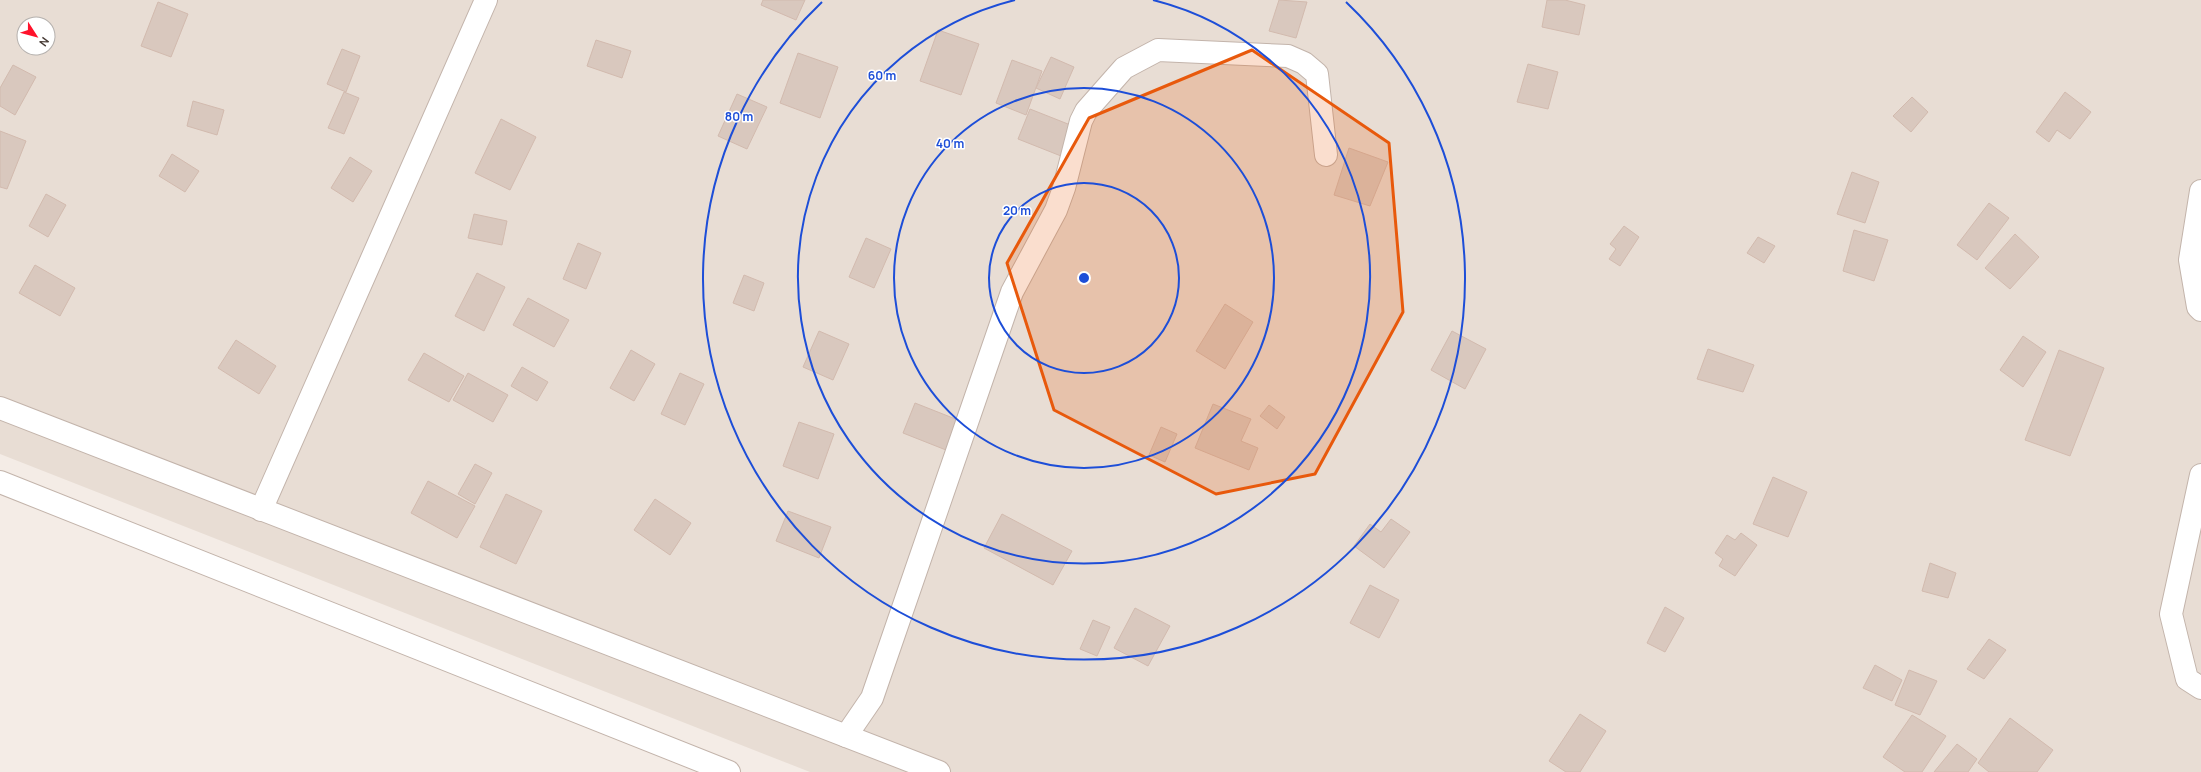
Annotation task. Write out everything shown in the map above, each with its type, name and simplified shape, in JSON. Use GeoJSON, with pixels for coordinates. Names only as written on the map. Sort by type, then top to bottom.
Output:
{"type":"FeatureCollection","features":[{"type":"Feature","properties":{"kind":"street"},"geometry":{"type":"LineString","coordinates":[[261,510],[486,0]]}},
{"type":"Feature","properties":{"kind":"street"},"geometry":{"type":"LineString","coordinates":[[846,736],[872,698],[1012,292],[1056,210],[1064,188],[1081,121],[1086,111],[1124,68],[1158,50],[1288,56],[1304,63],[1317,74],[1326,155]]}},
{"type":"Feature","properties":{"kind":"street"},"geometry":{"type":"LineString","coordinates":[[2201,191],[2190,260],[2198,306],[2201,310]]}},
{"type":"Feature","properties":{"kind":"street"},"geometry":{"type":"LineString","coordinates":[[0,408],[939,772]]}},
{"type":"Feature","properties":{"kind":"street"},"geometry":{"type":"LineString","coordinates":[[2201,475],[2171,614],[2187,679],[2201,688]]}},
{"type":"Feature","properties":{"kind":"street"},"geometry":{"type":"LineString","coordinates":[[0,482],[729,772]]}},
{"type":"Feature","properties":{"kind":"highlighted area"},"geometry":{"type":"Polygon","coordinates":[[[1252,50],[1389,143],[1403,312],[1315,474],[1216,494],[1054,410],[1007,263],[1089,118],[1252,50]]]}},
{"type":"Feature","properties":{"kind":"shaded area"},"geometry":{"type":"Polygon","coordinates":[[[0,0],[2201,0],[2201,772],[810,772],[0,454],[0,0]]]}},
{"type":"Feature","properties":{"kind":"building"},"geometry":{"type":"Polygon","coordinates":[[[763,0],[805,0],[796,20],[761,5],[763,0]]]}},
{"type":"Feature","properties":{"kind":"building"},"geometry":{"type":"Polygon","coordinates":[[[1279,0],[1307,2],[1296,38],[1269,31],[1279,0]]]}},
{"type":"Feature","properties":{"kind":"building"},"geometry":{"type":"Polygon","coordinates":[[[1547,0],[1565,0],[1585,5],[1579,35],[1542,27],[1547,0]]]}},
{"type":"Feature","properties":{"kind":"building"},"geometry":{"type":"Polygon","coordinates":[[[158,2],[188,14],[171,57],[141,46],[158,2]]]}},
{"type":"Feature","properties":{"kind":"building"},"geometry":{"type":"Polygon","coordinates":[[[938,30],[979,44],[961,95],[920,81],[938,30]]]}},
{"type":"Feature","properties":{"kind":"building"},"geometry":{"type":"Polygon","coordinates":[[[596,40],[631,51],[622,78],[587,66],[596,40]]]}},
{"type":"Feature","properties":{"kind":"building"},"geometry":{"type":"Polygon","coordinates":[[[342,49],[360,56],[346,92],[327,84],[342,49]]]}},
{"type":"Feature","properties":{"kind":"building"},"geometry":{"type":"Polygon","coordinates":[[[798,53],[838,67],[820,118],[780,103],[798,53]]]}},
{"type":"Feature","properties":{"kind":"building"},"geometry":{"type":"Polygon","coordinates":[[[1051,57],[1074,67],[1060,99],[1036,88],[1051,57]]]}},
{"type":"Feature","properties":{"kind":"building"},"geometry":{"type":"Polygon","coordinates":[[[1012,60],[1042,71],[1026,115],[996,103],[1012,60]]]}},
{"type":"Feature","properties":{"kind":"building"},"geometry":{"type":"Polygon","coordinates":[[[1528,64],[1558,72],[1548,109],[1517,102],[1528,64]]]}},
{"type":"Feature","properties":{"kind":"building"},"geometry":{"type":"Polygon","coordinates":[[[13,65],[36,77],[15,115],[0,106],[0,88],[13,65]]]}},
{"type":"Feature","properties":{"kind":"building"},"geometry":{"type":"Polygon","coordinates":[[[344,92],[359,98],[344,134],[328,128],[344,92]]]}},
{"type":"Feature","properties":{"kind":"building"},"geometry":{"type":"Polygon","coordinates":[[[2065,92],[2091,112],[2070,139],[2057,130],[2049,142],[2036,132],[2065,92]]]}},
{"type":"Feature","properties":{"kind":"building"},"geometry":{"type":"Polygon","coordinates":[[[737,94],[767,107],[747,149],[718,136],[737,94]]]}},
{"type":"Feature","properties":{"kind":"building"},"geometry":{"type":"Polygon","coordinates":[[[1912,97],[1928,112],[1911,132],[1893,116],[1912,97]]]}},
{"type":"Feature","properties":{"kind":"building"},"geometry":{"type":"Polygon","coordinates":[[[193,101],[224,110],[217,135],[187,126],[193,101]]]}},
{"type":"Feature","properties":{"kind":"building"},"geometry":{"type":"Polygon","coordinates":[[[1030,109],[1073,126],[1061,156],[1018,139],[1030,109]]]}},
{"type":"Feature","properties":{"kind":"building"},"geometry":{"type":"Polygon","coordinates":[[[501,119],[536,137],[510,190],[475,173],[501,119]]]}},
{"type":"Feature","properties":{"kind":"building"},"geometry":{"type":"Polygon","coordinates":[[[0,131],[26,141],[7,189],[0,187],[0,131]]]}},
{"type":"Feature","properties":{"kind":"building"},"geometry":{"type":"Polygon","coordinates":[[[1349,148],[1388,162],[1370,206],[1334,195],[1349,148]]]}},
{"type":"Feature","properties":{"kind":"building"},"geometry":{"type":"Polygon","coordinates":[[[172,154],[199,171],[185,192],[159,176],[172,154]]]}},
{"type":"Feature","properties":{"kind":"building"},"geometry":{"type":"Polygon","coordinates":[[[350,157],[372,171],[353,202],[331,188],[350,157]]]}},
{"type":"Feature","properties":{"kind":"building"},"geometry":{"type":"Polygon","coordinates":[[[1852,172],[1879,182],[1865,223],[1837,214],[1852,172]]]}},
{"type":"Feature","properties":{"kind":"building"},"geometry":{"type":"Polygon","coordinates":[[[46,194],[66,205],[48,237],[29,226],[46,194]]]}},
{"type":"Feature","properties":{"kind":"building"},"geometry":{"type":"Polygon","coordinates":[[[1989,203],[2009,218],[1977,260],[1957,245],[1989,203]]]}},
{"type":"Feature","properties":{"kind":"building"},"geometry":{"type":"Polygon","coordinates":[[[474,214],[507,221],[502,245],[468,238],[474,214]]]}},
{"type":"Feature","properties":{"kind":"building"},"geometry":{"type":"Polygon","coordinates":[[[1624,226],[1639,237],[1620,266],[1609,259],[1616,249],[1610,244],[1624,226]]]}},
{"type":"Feature","properties":{"kind":"building"},"geometry":{"type":"Polygon","coordinates":[[[1854,230],[1888,240],[1874,281],[1843,271],[1854,230]]]}},
{"type":"Feature","properties":{"kind":"building"},"geometry":{"type":"Polygon","coordinates":[[[2015,234],[2039,257],[2010,289],[1985,268],[2015,234]]]}},
{"type":"Feature","properties":{"kind":"building"},"geometry":{"type":"Polygon","coordinates":[[[1758,237],[1775,246],[1764,263],[1747,253],[1758,237]]]}},
{"type":"Feature","properties":{"kind":"building"},"geometry":{"type":"Polygon","coordinates":[[[866,238],[891,249],[874,288],[849,277],[866,238]]]}},
{"type":"Feature","properties":{"kind":"building"},"geometry":{"type":"Polygon","coordinates":[[[578,243],[601,253],[586,289],[563,279],[578,243]]]}},
{"type":"Feature","properties":{"kind":"building"},"geometry":{"type":"Polygon","coordinates":[[[35,265],[75,288],[60,316],[19,293],[35,265]]]}},
{"type":"Feature","properties":{"kind":"building"},"geometry":{"type":"Polygon","coordinates":[[[477,273],[505,287],[484,331],[455,316],[477,273]]]}},
{"type":"Feature","properties":{"kind":"building"},"geometry":{"type":"Polygon","coordinates":[[[744,275],[764,283],[754,311],[733,303],[744,275]]]}},
{"type":"Feature","properties":{"kind":"building"},"geometry":{"type":"Polygon","coordinates":[[[528,298],[569,320],[554,347],[513,325],[528,298]]]}},
{"type":"Feature","properties":{"kind":"building"},"geometry":{"type":"Polygon","coordinates":[[[1225,304],[1253,322],[1225,369],[1196,351],[1225,304]]]}},
{"type":"Feature","properties":{"kind":"building"},"geometry":{"type":"Polygon","coordinates":[[[819,331],[849,344],[833,380],[803,367],[819,331]]]}},
{"type":"Feature","properties":{"kind":"building"},"geometry":{"type":"Polygon","coordinates":[[[1452,331],[1486,349],[1465,389],[1431,370],[1452,331]]]}},
{"type":"Feature","properties":{"kind":"building"},"geometry":{"type":"Polygon","coordinates":[[[2023,336],[2046,352],[2023,387],[2000,370],[2023,336]]]}},
{"type":"Feature","properties":{"kind":"building"},"geometry":{"type":"Polygon","coordinates":[[[236,340],[276,366],[259,394],[218,368],[236,340]]]}},
{"type":"Feature","properties":{"kind":"building"},"geometry":{"type":"Polygon","coordinates":[[[1708,349],[1754,365],[1743,392],[1697,379],[1708,349]]]}},
{"type":"Feature","properties":{"kind":"building"},"geometry":{"type":"Polygon","coordinates":[[[631,350],[655,364],[634,401],[610,388],[631,350]]]}},
{"type":"Feature","properties":{"kind":"building"},"geometry":{"type":"Polygon","coordinates":[[[2059,350],[2104,368],[2070,456],[2025,440],[2059,350]]]}},
{"type":"Feature","properties":{"kind":"building"},"geometry":{"type":"Polygon","coordinates":[[[424,353],[464,376],[449,402],[408,380],[424,353]]]}},
{"type":"Feature","properties":{"kind":"building"},"geometry":{"type":"Polygon","coordinates":[[[522,367],[548,382],[537,401],[511,386],[522,367]]]}},
{"type":"Feature","properties":{"kind":"building"},"geometry":{"type":"Polygon","coordinates":[[[468,373],[508,395],[493,422],[453,400],[468,373]]]}},
{"type":"Feature","properties":{"kind":"building"},"geometry":{"type":"Polygon","coordinates":[[[680,373],[704,384],[685,425],[661,414],[680,373]]]}},
{"type":"Feature","properties":{"kind":"building"},"geometry":{"type":"Polygon","coordinates":[[[915,403],[958,420],[946,450],[903,433],[915,403]]]}},
{"type":"Feature","properties":{"kind":"building"},"geometry":{"type":"Polygon","coordinates":[[[1213,404],[1251,419],[1241,441],[1258,448],[1249,470],[1195,448],[1213,404]]]}},
{"type":"Feature","properties":{"kind":"building"},"geometry":{"type":"Polygon","coordinates":[[[1269,405],[1285,417],[1277,429],[1260,416],[1269,405]]]}},
{"type":"Feature","properties":{"kind":"building"},"geometry":{"type":"Polygon","coordinates":[[[799,422],[834,434],[818,479],[783,466],[799,422]]]}},
{"type":"Feature","properties":{"kind":"building"},"geometry":{"type":"Polygon","coordinates":[[[1161,427],[1177,434],[1165,462],[1149,455],[1161,427]]]}},
{"type":"Feature","properties":{"kind":"building"},"geometry":{"type":"Polygon","coordinates":[[[475,464],[492,473],[475,504],[458,494],[475,464]]]}},
{"type":"Feature","properties":{"kind":"building"},"geometry":{"type":"Polygon","coordinates":[[[1773,477],[1807,492],[1788,537],[1753,524],[1773,477]]]}},
{"type":"Feature","properties":{"kind":"building"},"geometry":{"type":"Polygon","coordinates":[[[428,481],[475,506],[457,538],[411,513],[428,481]]]}},
{"type":"Feature","properties":{"kind":"building"},"geometry":{"type":"Polygon","coordinates":[[[506,494],[542,511],[516,564],[480,547],[506,494]]]}},
{"type":"Feature","properties":{"kind":"building"},"geometry":{"type":"Polygon","coordinates":[[[655,499],[691,523],[670,555],[634,530],[655,499]]]}},
{"type":"Feature","properties":{"kind":"building"},"geometry":{"type":"Polygon","coordinates":[[[788,511],[831,527],[819,558],[776,541],[788,511]]]}},
{"type":"Feature","properties":{"kind":"building"},"geometry":{"type":"Polygon","coordinates":[[[1002,514],[1072,551],[1053,585],[984,548],[1002,514]]]}},
{"type":"Feature","properties":{"kind":"building"},"geometry":{"type":"Polygon","coordinates":[[[1391,519],[1410,532],[1384,568],[1354,546],[1370,524],[1381,532],[1391,519]]]}},
{"type":"Feature","properties":{"kind":"building"},"geometry":{"type":"Polygon","coordinates":[[[1741,533],[1757,545],[1735,576],[1719,566],[1723,559],[1715,553],[1727,535],[1735,540],[1741,533]]]}},
{"type":"Feature","properties":{"kind":"building"},"geometry":{"type":"Polygon","coordinates":[[[1930,563],[1956,573],[1948,598],[1922,591],[1930,563]]]}},
{"type":"Feature","properties":{"kind":"building"},"geometry":{"type":"Polygon","coordinates":[[[1370,585],[1399,600],[1379,638],[1350,623],[1370,585]]]}},
{"type":"Feature","properties":{"kind":"building"},"geometry":{"type":"Polygon","coordinates":[[[1665,607],[1684,618],[1665,652],[1647,643],[1665,607]]]}},
{"type":"Feature","properties":{"kind":"building"},"geometry":{"type":"Polygon","coordinates":[[[1135,608],[1170,626],[1148,666],[1114,648],[1135,608]]]}},
{"type":"Feature","properties":{"kind":"building"},"geometry":{"type":"Polygon","coordinates":[[[1093,620],[1110,627],[1097,656],[1080,649],[1093,620]]]}},
{"type":"Feature","properties":{"kind":"building"},"geometry":{"type":"Polygon","coordinates":[[[1989,639],[2006,650],[1984,679],[1967,669],[1989,639]]]}},
{"type":"Feature","properties":{"kind":"building"},"geometry":{"type":"Polygon","coordinates":[[[1875,665],[1902,680],[1892,701],[1863,688],[1875,665]]]}},
{"type":"Feature","properties":{"kind":"building"},"geometry":{"type":"Polygon","coordinates":[[[1909,670],[1937,681],[1920,715],[1895,705],[1909,670]]]}},
{"type":"Feature","properties":{"kind":"building"},"geometry":{"type":"Polygon","coordinates":[[[1580,714],[1606,731],[1580,772],[1566,772],[1549,761],[1580,714]]]}},
{"type":"Feature","properties":{"kind":"building"},"geometry":{"type":"Polygon","coordinates":[[[1912,715],[1946,736],[1922,772],[1905,772],[1883,757],[1912,715]]]}},
{"type":"Feature","properties":{"kind":"building"},"geometry":{"type":"Polygon","coordinates":[[[2010,718],[2053,750],[2037,772],[1989,772],[1978,763],[2010,718]]]}},
{"type":"Feature","properties":{"kind":"building"},"geometry":{"type":"Polygon","coordinates":[[[1957,744],[1977,759],[1968,772],[1934,772],[1957,744]]]}}]}
